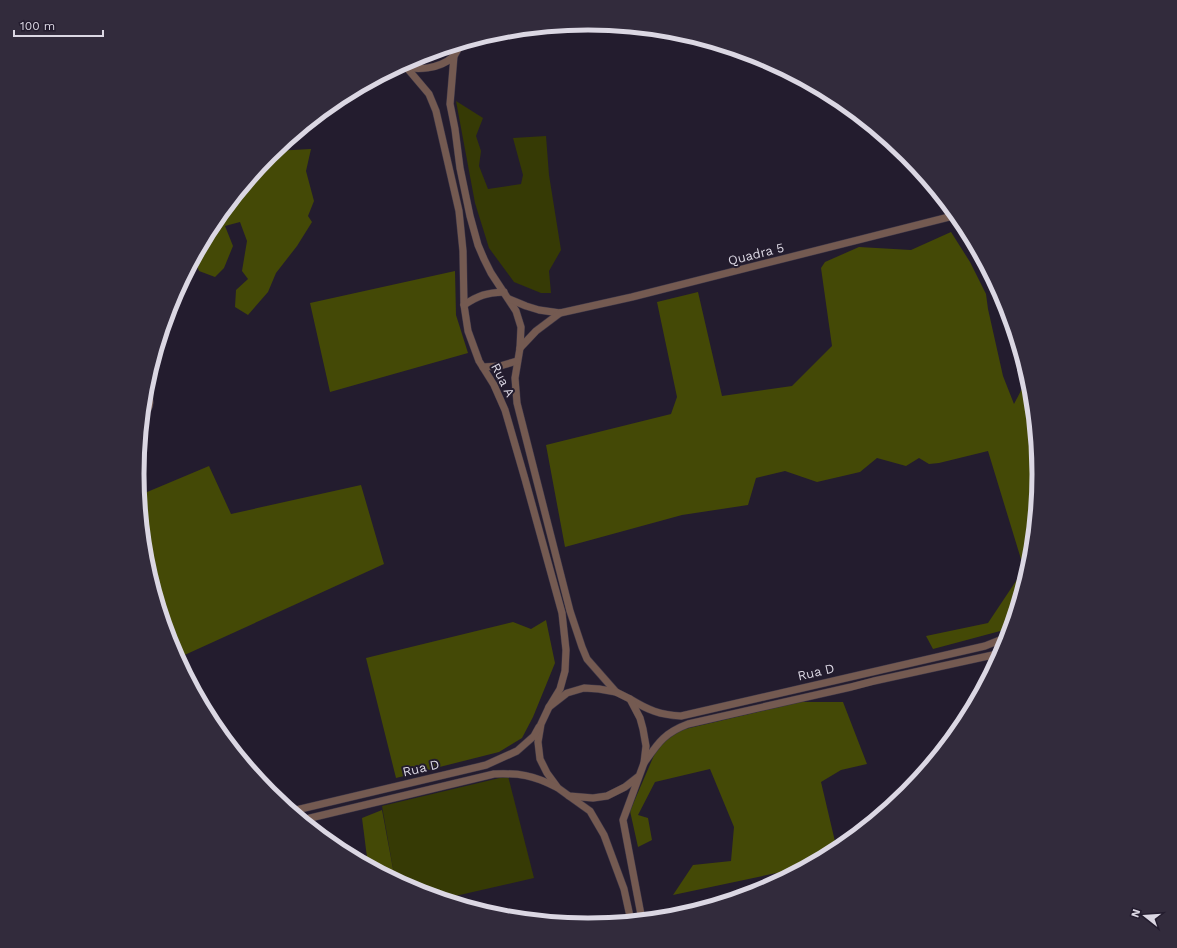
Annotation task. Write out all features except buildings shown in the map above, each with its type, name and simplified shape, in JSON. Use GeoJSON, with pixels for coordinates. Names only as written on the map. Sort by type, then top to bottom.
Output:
{"type":"FeatureCollection","features":[{"type":"Feature","properties":{"kind":"street"},"geometry":{"type":"LineString","coordinates":[[410,68],[419,69],[443,64],[454,56],[457,50]]}},
{"type":"Feature","properties":{"kind":"street","name":"Rua A"},"geometry":{"type":"LineString","coordinates":[[454,56],[450,104],[460,168],[470,216],[478,245],[491,273],[516,311],[521,327],[520,348],[515,378],[517,403],[570,611],[582,647],[587,659],[616,692]]}},
{"type":"Feature","properties":{"kind":"street","name":"Rua A"},"geometry":{"type":"LineString","coordinates":[[406,70],[429,94],[436,112],[448,158],[459,211],[463,245],[464,305],[468,331],[472,345],[494,385],[504,410],[547,556],[562,613],[566,650],[564,671],[560,689],[549,706]]}},
{"type":"Feature","properties":{"kind":"street","name":"Quadra 5"},"geometry":{"type":"LineString","coordinates":[[509,299],[539,310],[560,312],[632,297],[950,217]]}},
{"type":"Feature","properties":{"kind":"street"},"geometry":{"type":"LineString","coordinates":[[464,305],[487,293],[504,292]]}},
{"type":"Feature","properties":{"kind":"street","name":"Quadra 5"},"geometry":{"type":"LineString","coordinates":[[520,348],[536,331],[560,312]]}},
{"type":"Feature","properties":{"kind":"street"},"geometry":{"type":"LineString","coordinates":[[483,367],[500,366],[517,361]]}},
{"type":"Feature","properties":{"kind":"street"},"geometry":{"type":"LineString","coordinates":[[547,556],[556,553]]}},
{"type":"Feature","properties":{"kind":"street","name":"Rua D"},"geometry":{"type":"LineString","coordinates":[[630,698],[648,710],[666,715],[681,716],[985,646],[1001,640]]}},
{"type":"Feature","properties":{"kind":"street","name":"Rua D"},"geometry":{"type":"LineString","coordinates":[[644,763],[662,738],[676,729],[688,724],[994,655]]}},
{"type":"Feature","properties":{"kind":"street"},"geometry":{"type":"LineString","coordinates":[[870,673],[874,681]]}},
{"type":"Feature","properties":{"kind":"street"},"geometry":{"type":"LineString","coordinates":[[630,916],[624,890],[604,835],[590,811],[558,788],[546,773],[540,758],[538,742],[541,724],[549,706],[567,694],[584,688],[616,692],[630,698],[640,718],[643,729],[646,746],[644,763],[623,820],[641,915]]}},
{"type":"Feature","properties":{"kind":"street","name":"Rua D"},"geometry":{"type":"LineString","coordinates":[[298,810],[486,765],[517,750],[534,736],[541,724]]}},
{"type":"Feature","properties":{"kind":"street","name":"Rua D"},"geometry":{"type":"LineString","coordinates":[[309,818],[494,774],[514,773],[524,775],[541,779],[558,788]]}},
{"type":"Feature","properties":{"kind":"street"},"geometry":{"type":"LineString","coordinates":[[569,796],[594,798],[607,796],[625,787],[638,776]]}},
{"type":"Feature","properties":{"kind":"green space"},"geometry":{"type":"Polygon","coordinates":[[[456,101],[483,118],[476,136],[481,151],[479,166],[488,189],[521,184],[523,175],[513,138],[546,136],[549,175],[561,250],[549,271],[551,293],[541,293],[514,282],[489,248],[475,203],[456,101]]]}},
{"type":"Feature","properties":{"kind":"green space"},"geometry":{"type":"Polygon","coordinates":[[[311,149],[306,171],[314,201],[308,216],[312,222],[297,246],[276,273],[268,292],[248,315],[235,307],[236,290],[248,279],[242,271],[247,241],[240,222],[225,226],[233,246],[224,268],[215,277],[199,271],[197,266],[219,227],[236,204],[255,181],[285,150],[311,149]]]}},
{"type":"Feature","properties":{"kind":"green space"},"geometry":{"type":"Polygon","coordinates":[[[951,232],[970,262],[986,294],[1003,376],[1014,404],[1024,385],[1032,445],[1032,503],[1029,532],[1023,565],[988,451],[939,463],[929,464],[919,458],[906,466],[877,458],[860,472],[817,482],[785,471],[756,478],[748,505],[682,515],[565,547],[546,445],[671,414],[677,397],[657,302],[698,292],[722,396],[792,386],[832,346],[821,268],[825,262],[859,247],[911,250],[951,232]]]}},
{"type":"Feature","properties":{"kind":"green space"},"geometry":{"type":"Polygon","coordinates":[[[455,271],[456,315],[468,353],[330,392],[310,303],[455,271]]]}},
{"type":"Feature","properties":{"kind":"green space"},"geometry":{"type":"Polygon","coordinates":[[[209,466],[231,514],[361,485],[384,564],[183,656],[168,617],[153,561],[148,532],[145,493],[209,466]]]}},
{"type":"Feature","properties":{"kind":"green space"},"geometry":{"type":"Polygon","coordinates":[[[1021,574],[1004,630],[933,649],[926,636],[988,623],[1021,574]]]}},
{"type":"Feature","properties":{"kind":"green space"},"geometry":{"type":"Polygon","coordinates":[[[546,620],[555,663],[533,717],[522,738],[499,752],[396,778],[366,658],[513,622],[531,629],[546,620]]]}},
{"type":"Feature","properties":{"kind":"green space"},"geometry":{"type":"Polygon","coordinates":[[[800,702],[843,702],[867,764],[841,770],[821,782],[835,843],[810,859],[787,871],[673,895],[693,865],[731,861],[734,827],[710,769],[655,782],[638,815],[648,818],[652,840],[638,847],[630,811],[655,753],[664,741],[681,730],[800,702]]]}},
{"type":"Feature","properties":{"kind":"green space"},"geometry":{"type":"Polygon","coordinates":[[[508,776],[534,878],[453,896],[394,873],[382,806],[508,776]]]}},
{"type":"Feature","properties":{"kind":"green space"},"geometry":{"type":"Polygon","coordinates":[[[382,810],[394,873],[367,860],[362,818],[382,810]]]}}]}
